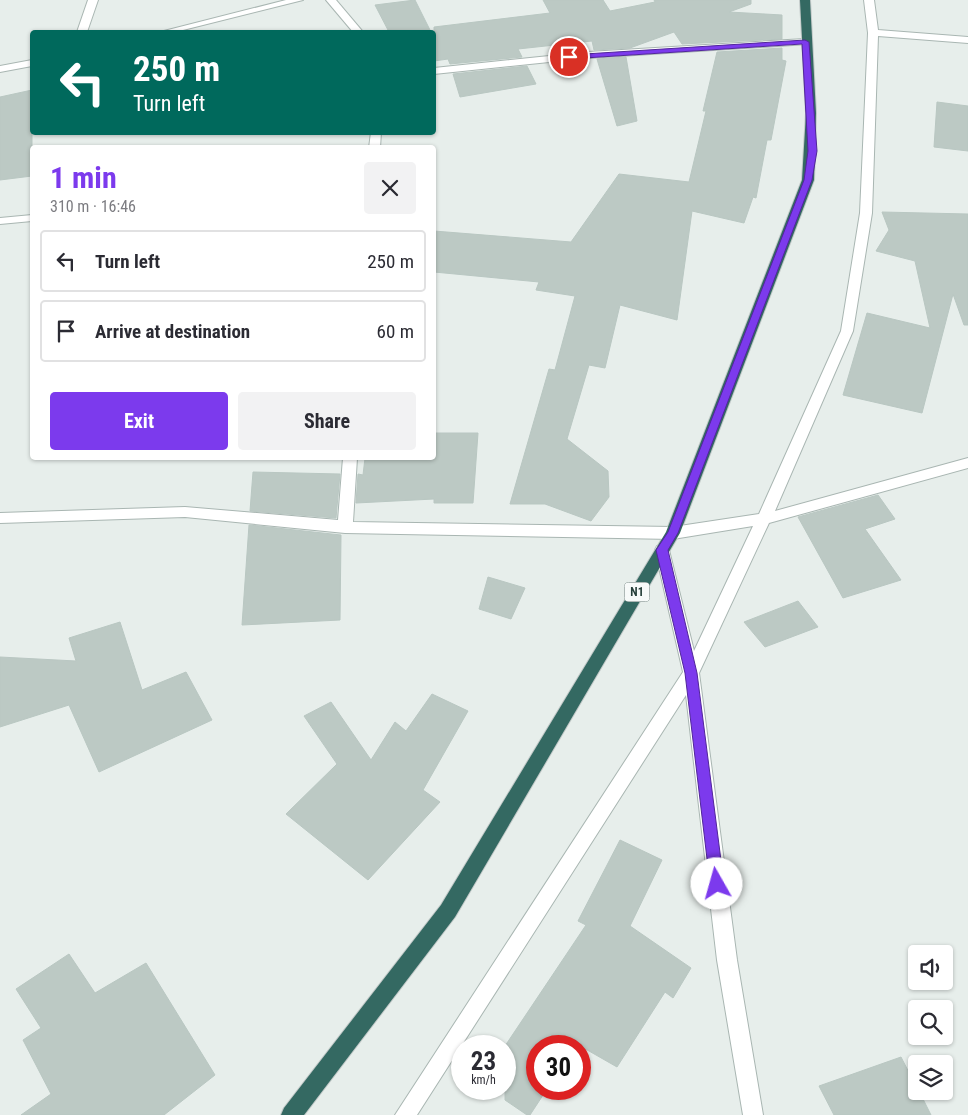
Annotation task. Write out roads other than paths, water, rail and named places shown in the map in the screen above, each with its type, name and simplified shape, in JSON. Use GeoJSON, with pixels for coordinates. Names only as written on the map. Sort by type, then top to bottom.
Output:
{"type":"FeatureCollection","features":[{"type":"Feature","properties":{"kind":"highway","name":"N1"},"geometry":{"type":"LineString","coordinates":[[290,1115],[448,911],[673,533],[808,180],[813,151],[805,42],[805,0]]}},
{"type":"Feature","properties":{"kind":"street"},"geometry":{"type":"LineString","coordinates":[[83,30],[93,0]]}},
{"type":"Feature","properties":{"kind":"street"},"geometry":{"type":"LineString","coordinates":[[173,30],[298,0]]}},
{"type":"Feature","properties":{"kind":"street"},"geometry":{"type":"LineString","coordinates":[[331,0],[356,30]]}},
{"type":"Feature","properties":{"kind":"street"},"geometry":{"type":"LineString","coordinates":[[405,1115],[691,673],[764,519],[847,331],[866,213],[873,33],[869,0]]}},
{"type":"Feature","properties":{"kind":"street"},"geometry":{"type":"LineString","coordinates":[[873,33],[968,40]]}},
{"type":"Feature","properties":{"kind":"street"},"geometry":{"type":"LineString","coordinates":[[436,71],[588,55],[805,42]]}},
{"type":"Feature","properties":{"kind":"street"},"geometry":{"type":"LineString","coordinates":[[0,69],[30,63]]}},
{"type":"Feature","properties":{"kind":"street"},"geometry":{"type":"LineString","coordinates":[[0,221],[30,218]]}},
{"type":"Feature","properties":{"kind":"street"},"geometry":{"type":"LineString","coordinates":[[345,526],[350,460]]}},
{"type":"Feature","properties":{"kind":"street"},"geometry":{"type":"LineString","coordinates":[[0,518],[185,512],[345,526],[673,533],[764,519],[968,463]]}},
{"type":"Feature","properties":{"kind":"street"},"geometry":{"type":"LineString","coordinates":[[662,550],[691,673],[727,960],[753,1115]]}}]}
